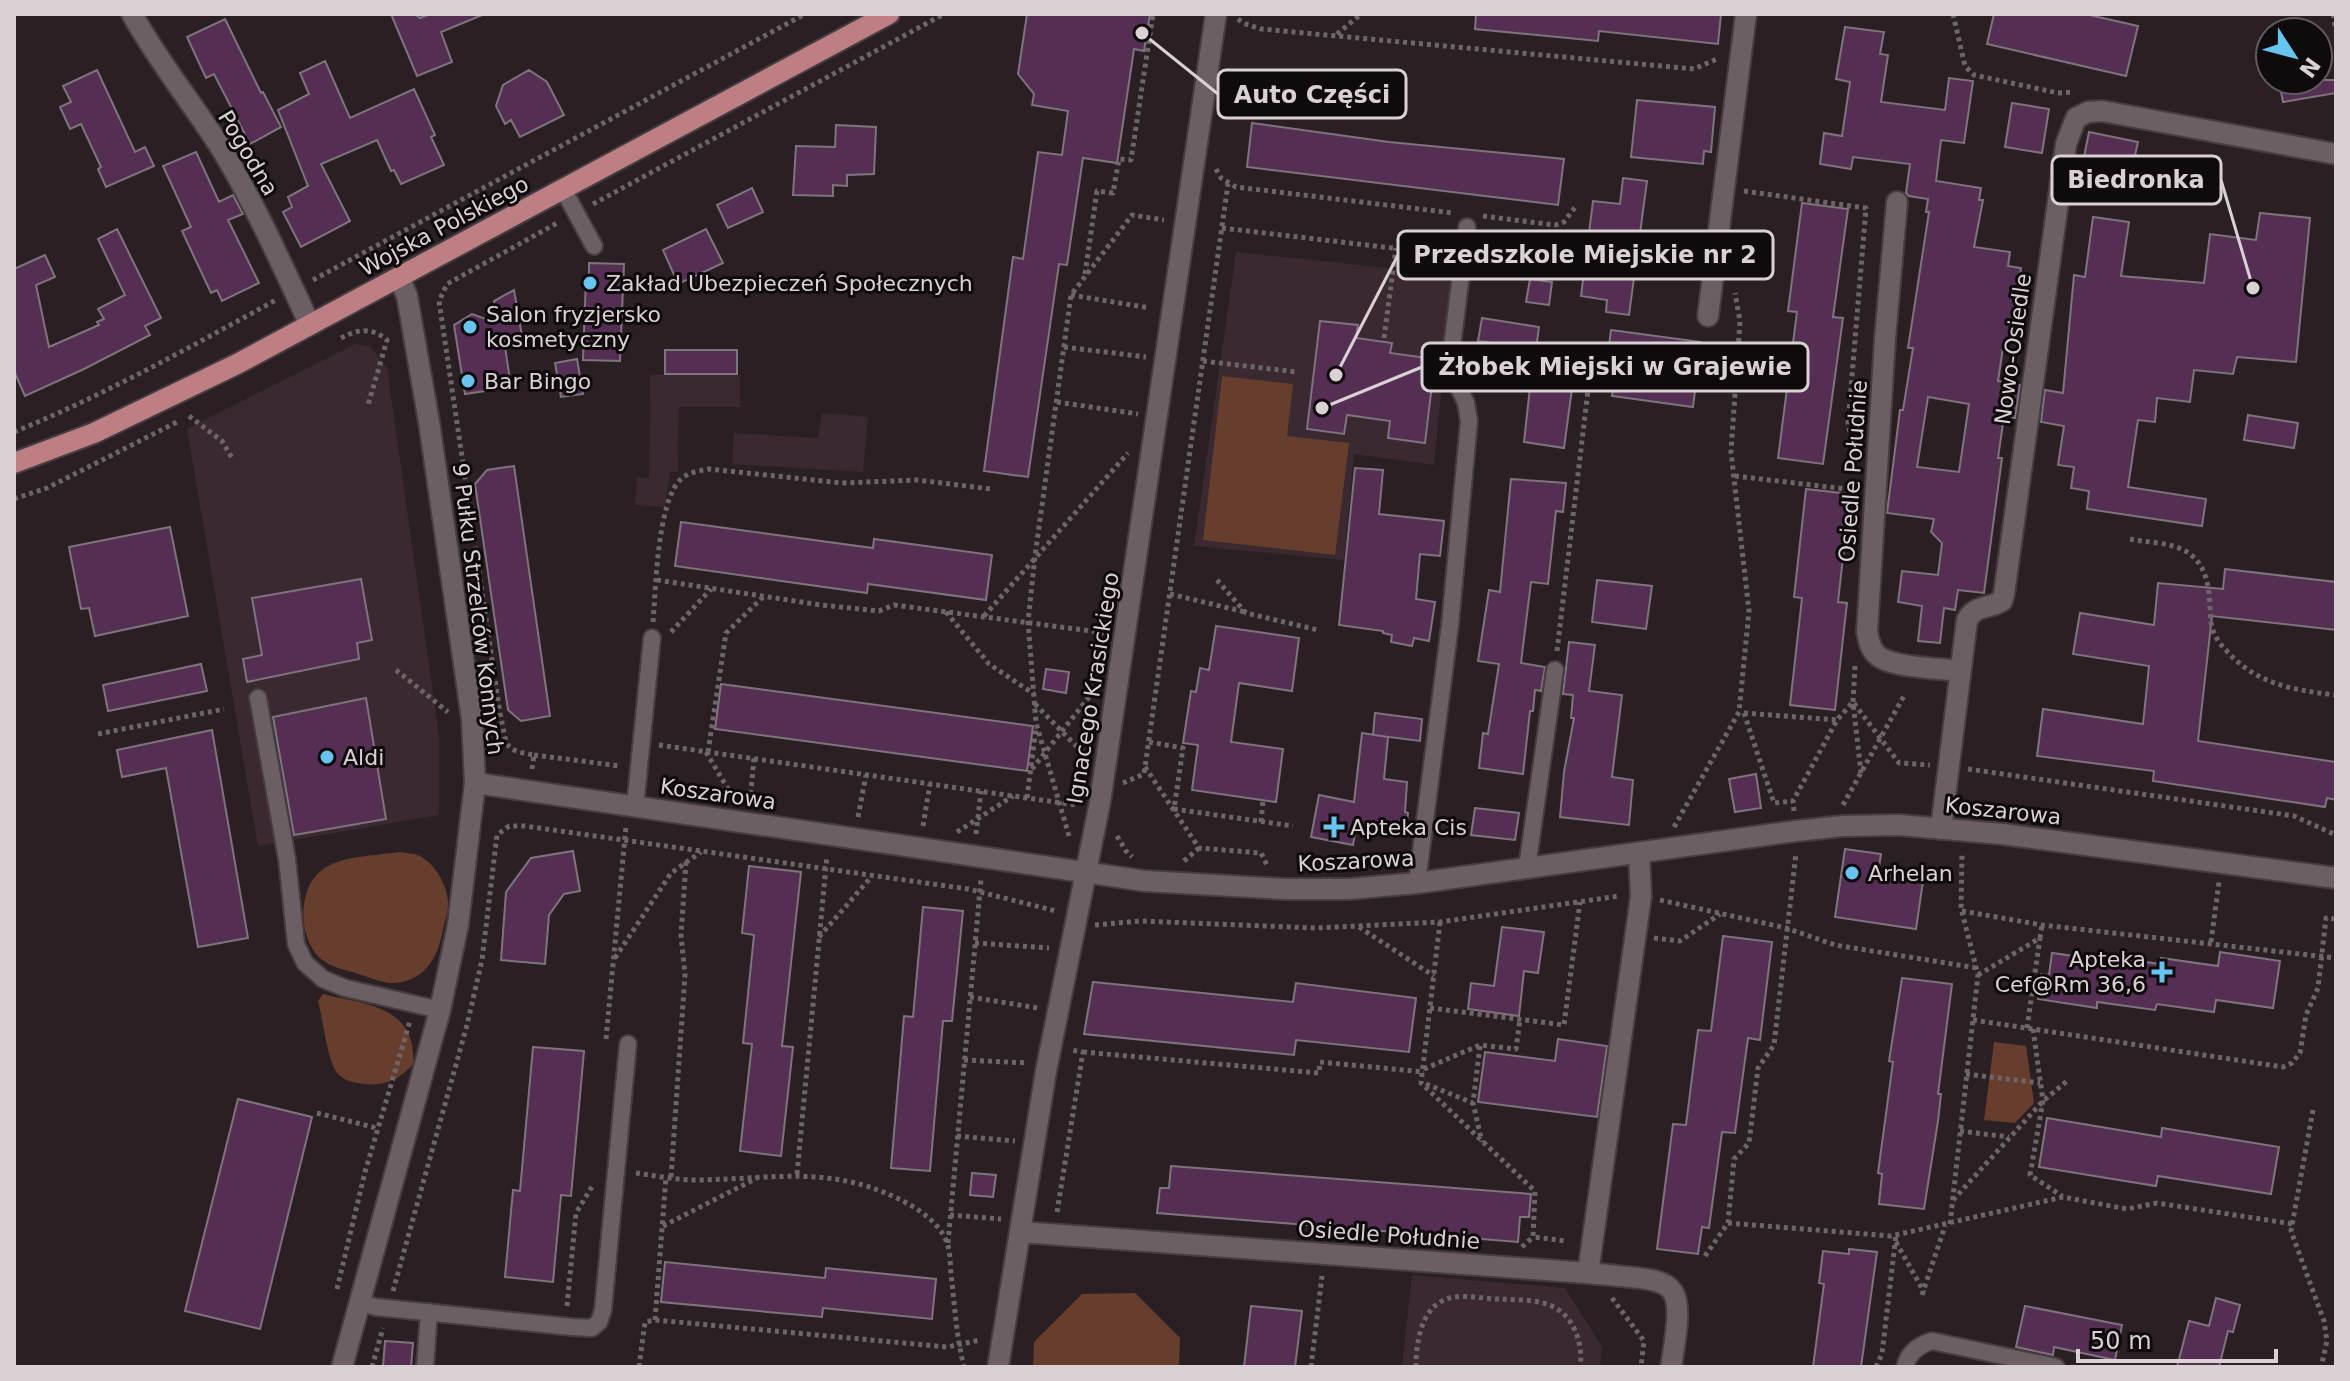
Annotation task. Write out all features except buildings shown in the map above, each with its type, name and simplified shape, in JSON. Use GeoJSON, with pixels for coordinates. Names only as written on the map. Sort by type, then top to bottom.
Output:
{"type":"FeatureCollection","features":[{"type":"Feature","properties":{"kind":"main road","name":"Wojska Polskiego"},"geometry":{"type":"LineString","coordinates":[[14,463],[94,433],[165,400],[563,189],[864,20],[889,14]]}},
{"type":"Feature","properties":{"kind":"street","name":"Pogodna"},"geometry":{"type":"LineString","coordinates":[[132,14],[242,184],[310,325]]}},
{"type":"Feature","properties":{"kind":"street","name":"Ignacego Krasickiego"},"geometry":{"type":"LineString","coordinates":[[998,1367],[1013,1225],[1088,872],[1190,208],[1216,14]]}},
{"type":"Feature","properties":{"kind":"street"},"geometry":{"type":"LineString","coordinates":[[1708,316],[1746,14]]}},
{"type":"Feature","properties":{"kind":"street","name":"Nowo-Osiedle"},"geometry":{"type":"LineString","coordinates":[[1941,829],[1967,620],[1971,612],[2002,601],[2004,594],[2066,144],[2076,118],[2088,112],[2102,111],[2336,154]]}},
{"type":"Feature","properties":{"kind":"street","name":"Osiedle Południe"},"geometry":{"type":"LineString","coordinates":[[1897,202],[1885,339],[1867,632],[1870,647],[1879,658],[1959,671]]}},
{"type":"Feature","properties":{"kind":"street","name":"9 Pułku Strzelców Konnych"},"geometry":{"type":"LineString","coordinates":[[342,1367],[440,1010],[458,925],[475,783],[472,719],[429,422],[407,296],[399,277]]}},
{"type":"Feature","properties":{"kind":"street","name":"Koszarowa"},"geometry":{"type":"LineString","coordinates":[[475,783],[1145,881],[1285,889],[1349,889],[1417,883],[1796,831],[1899,825],[2336,878]]}},
{"type":"Feature","properties":{"kind":"street"},"geometry":{"type":"LineString","coordinates":[[1596,1274],[1641,896],[1639,854]]}},
{"type":"Feature","properties":{"kind":"street","name":"Osiedle Południe"},"geometry":{"type":"LineString","coordinates":[[1013,1225],[1325,1255],[1657,1281],[1669,1285],[1675,1292],[1679,1319],[1671,1367]]}},
{"type":"Feature","properties":{"kind":"lane"},"geometry":{"type":"LineString","coordinates":[[563,189],[594,246]]}},
{"type":"Feature","properties":{"kind":"lane"},"geometry":{"type":"LineString","coordinates":[[1417,883],[1450,625],[1469,421],[1466,403],[1454,377],[1452,346],[1470,219]]}},
{"type":"Feature","properties":{"kind":"lane"},"geometry":{"type":"LineString","coordinates":[[632,806],[639,769],[652,638]]}},
{"type":"Feature","properties":{"kind":"lane"},"geometry":{"type":"LineString","coordinates":[[1527,868],[1555,670]]}},
{"type":"Feature","properties":{"kind":"lane"},"geometry":{"type":"LineString","coordinates":[[258,698],[287,859],[296,944],[305,963],[323,979],[345,988],[440,1010]]}},
{"type":"Feature","properties":{"kind":"lane"},"geometry":{"type":"LineString","coordinates":[[360,1303],[592,1328],[599,1322],[603,1310],[628,1044]]}},
{"type":"Feature","properties":{"kind":"lane"},"geometry":{"type":"LineString","coordinates":[[425,1367],[429,1312]]}},
{"type":"Feature","properties":{"kind":"lane"},"geometry":{"type":"LineString","coordinates":[[1905,1367],[1921,1344],[1932,1341],[2056,1367]]}},
{"type":"Feature","properties":{"kind":"path"},"geometry":{"type":"LineString","coordinates":[[14,432],[62,413],[195,344],[805,14]]}},
{"type":"Feature","properties":{"kind":"path"},"geometry":{"type":"LineString","coordinates":[[639,769],[514,752],[509,747],[500,714],[439,301],[447,284],[944,14]]}},
{"type":"Feature","properties":{"kind":"path"},"geometry":{"type":"LineString","coordinates":[[1085,275],[1097,191],[1113,193],[1119,159],[1131,160],[1153,14]]}},
{"type":"Feature","properties":{"kind":"path"},"geometry":{"type":"LineString","coordinates":[[1236,14],[1251,27],[1694,69],[1729,55]]}},
{"type":"Feature","properties":{"kind":"path"},"geometry":{"type":"LineString","coordinates":[[1336,35],[1361,14]]}},
{"type":"Feature","properties":{"kind":"path"},"geometry":{"type":"LineString","coordinates":[[2333,14],[2336,31]]}},
{"type":"Feature","properties":{"kind":"path"},"geometry":{"type":"LineString","coordinates":[[1214,161],[1221,178],[1236,187],[1470,219],[1555,225],[1564,222],[1576,206]]}},
{"type":"Feature","properties":{"kind":"path"},"geometry":{"type":"LineString","coordinates":[[1121,794],[1123,783],[1144,774],[1228,184]]}},
{"type":"Feature","properties":{"kind":"path"},"geometry":{"type":"LineString","coordinates":[[1739,190],[1866,208],[1848,424],[1854,451]]}},
{"type":"Feature","properties":{"kind":"path"},"geometry":{"type":"LineString","coordinates":[[1070,841],[1036,723],[1028,622],[1071,295],[1132,215],[1168,220]]}},
{"type":"Feature","properties":{"kind":"path"},"geometry":{"type":"LineString","coordinates":[[1222,228],[1464,256]]}},
{"type":"Feature","properties":{"kind":"path"},"geometry":{"type":"LineString","coordinates":[[1384,338],[1396,248]]}},
{"type":"Feature","properties":{"kind":"path"},"geometry":{"type":"LineString","coordinates":[[1735,291],[1740,321],[1731,452],[1749,611],[1741,712],[1774,803],[1793,801]]}},
{"type":"Feature","properties":{"kind":"path"},"geometry":{"type":"LineString","coordinates":[[1071,295],[1155,308]]}},
{"type":"Feature","properties":{"kind":"path"},"geometry":{"type":"LineString","coordinates":[[331,342],[358,331],[370,330],[387,340],[393,350]]}},
{"type":"Feature","properties":{"kind":"path"},"geometry":{"type":"LineString","coordinates":[[368,405],[387,340]]}},
{"type":"Feature","properties":{"kind":"path"},"geometry":{"type":"LineString","coordinates":[[195,344],[201,356]]}},
{"type":"Feature","properties":{"kind":"path"},"geometry":{"type":"LineString","coordinates":[[1064,347],[1147,357]]}},
{"type":"Feature","properties":{"kind":"path"},"geometry":{"type":"LineString","coordinates":[[1203,361],[1297,372]]}},
{"type":"Feature","properties":{"kind":"path"},"geometry":{"type":"LineString","coordinates":[[1555,670],[1589,382]]}},
{"type":"Feature","properties":{"kind":"path"},"geometry":{"type":"LineString","coordinates":[[1057,402],[1139,414]]}},
{"type":"Feature","properties":{"kind":"path"},"geometry":{"type":"LineString","coordinates":[[14,499],[47,488],[200,410]]}},
{"type":"Feature","properties":{"kind":"path"},"geometry":{"type":"LineString","coordinates":[[189,416],[222,441],[232,458]]}},
{"type":"Feature","properties":{"kind":"path"},"geometry":{"type":"LineString","coordinates":[[984,616],[1134,447]]}},
{"type":"Feature","properties":{"kind":"path"},"geometry":{"type":"LineString","coordinates":[[652,638],[661,528],[672,492],[681,479],[693,472],[709,469],[842,483],[917,480],[991,489]]}},
{"type":"Feature","properties":{"kind":"path"},"geometry":{"type":"LineString","coordinates":[[1735,476],[1864,491]]}},
{"type":"Feature","properties":{"kind":"path"},"geometry":{"type":"LineString","coordinates":[[2130,539],[2176,547],[2188,552],[2201,566],[2210,595],[2211,626],[2219,644],[2237,663],[2261,679],[2292,690],[2336,695]]}},
{"type":"Feature","properties":{"kind":"path"},"geometry":{"type":"LineString","coordinates":[[657,580],[821,605],[879,611],[894,605],[1107,633]]}},
{"type":"Feature","properties":{"kind":"path"},"geometry":{"type":"LineString","coordinates":[[1217,580],[1246,613]]}},
{"type":"Feature","properties":{"kind":"path"},"geometry":{"type":"LineString","coordinates":[[671,632],[712,588]]}},
{"type":"Feature","properties":{"kind":"path"},"geometry":{"type":"LineString","coordinates":[[1170,594],[1318,630]]}},
{"type":"Feature","properties":{"kind":"path"},"geometry":{"type":"LineString","coordinates":[[748,823],[707,752],[726,633],[765,595]]}},
{"type":"Feature","properties":{"kind":"path"},"geometry":{"type":"LineString","coordinates":[[945,611],[989,664],[1034,694]]}},
{"type":"Feature","properties":{"kind":"path"},"geometry":{"type":"LineString","coordinates":[[1856,657],[1853,702],[1861,773]]}},
{"type":"Feature","properties":{"kind":"path"},"geometry":{"type":"LineString","coordinates":[[396,670],[453,716],[448,699]]}},
{"type":"Feature","properties":{"kind":"path"},"geometry":{"type":"LineString","coordinates":[[1032,769],[1099,685]]}},
{"type":"Feature","properties":{"kind":"path"},"geometry":{"type":"LineString","coordinates":[[1841,807],[1905,694]]}},
{"type":"Feature","properties":{"kind":"path"},"geometry":{"type":"LineString","coordinates":[[1705,1256],[1728,1223],[1734,1159],[1749,1143],[1758,1068],[1774,1045],[1797,848],[1793,801],[1837,720],[1853,702]]}},
{"type":"Feature","properties":{"kind":"path"},"geometry":{"type":"LineString","coordinates":[[1853,702],[1899,763],[1947,766],[2294,816],[2336,835]]}},
{"type":"Feature","properties":{"kind":"path"},"geometry":{"type":"LineString","coordinates":[[1034,703],[1088,758]]}},
{"type":"Feature","properties":{"kind":"path"},"geometry":{"type":"LineString","coordinates":[[98,734],[224,709]]}},
{"type":"Feature","properties":{"kind":"path"},"geometry":{"type":"LineString","coordinates":[[1741,712],[1837,720]]}},
{"type":"Feature","properties":{"kind":"path"},"geometry":{"type":"LineString","coordinates":[[1671,831],[1741,712]]}},
{"type":"Feature","properties":{"kind":"path"},"geometry":{"type":"LineString","coordinates":[[1027,798],[1036,723]]}},
{"type":"Feature","properties":{"kind":"path"},"geometry":{"type":"LineString","coordinates":[[1149,742],[1183,748],[1174,809]]}},
{"type":"Feature","properties":{"kind":"path"},"geometry":{"type":"LineString","coordinates":[[642,743],[1082,805]]}},
{"type":"Feature","properties":{"kind":"path"},"geometry":{"type":"LineString","coordinates":[[532,769],[534,755]]}},
{"type":"Feature","properties":{"kind":"path"},"geometry":{"type":"LineString","coordinates":[[748,823],[754,758]]}},
{"type":"Feature","properties":{"kind":"path"},"geometry":{"type":"LineString","coordinates":[[1145,767],[1199,848]]}},
{"type":"Feature","properties":{"kind":"path"},"geometry":{"type":"LineString","coordinates":[[855,838],[866,775]]}},
{"type":"Feature","properties":{"kind":"path"},"geometry":{"type":"LineString","coordinates":[[925,849],[930,784]]}},
{"type":"Feature","properties":{"kind":"path"},"geometry":{"type":"LineString","coordinates":[[964,1367],[958,1345],[948,1244],[979,892],[978,818],[981,791]]}},
{"type":"Feature","properties":{"kind":"path"},"geometry":{"type":"LineString","coordinates":[[925,849],[1014,796]]}},
{"type":"Feature","properties":{"kind":"path"},"geometry":{"type":"LineString","coordinates":[[1261,822],[1263,800]]}},
{"type":"Feature","properties":{"kind":"path"},"geometry":{"type":"LineString","coordinates":[[605,1055],[625,841],[632,806]]}},
{"type":"Feature","properties":{"kind":"path"},"geometry":{"type":"LineString","coordinates":[[1174,809],[1293,826]]}},
{"type":"Feature","properties":{"kind":"path"},"geometry":{"type":"LineString","coordinates":[[525,826],[526,818]]}},
{"type":"Feature","properties":{"kind":"path"},"geometry":{"type":"LineString","coordinates":[[372,1367],[482,960],[497,835],[509,826],[873,875],[979,892],[1061,912]]}},
{"type":"Feature","properties":{"kind":"path"},"geometry":{"type":"LineString","coordinates":[[1116,830],[1118,840],[1126,851],[1138,860]]}},
{"type":"Feature","properties":{"kind":"path"},"geometry":{"type":"LineString","coordinates":[[1896,1238],[1923,1294],[1947,1225],[1952,1200],[1973,1020],[1977,971],[1962,911],[1962,831]]}},
{"type":"Feature","properties":{"kind":"path"},"geometry":{"type":"LineString","coordinates":[[797,1174],[830,835]]}},
{"type":"Feature","properties":{"kind":"path"},"geometry":{"type":"LineString","coordinates":[[1180,864],[1199,848],[1246,851]]}},
{"type":"Feature","properties":{"kind":"path"},"geometry":{"type":"LineString","coordinates":[[613,961],[671,873],[701,852]]}},
{"type":"Feature","properties":{"kind":"path"},"geometry":{"type":"LineString","coordinates":[[655,1320],[685,975],[681,935],[686,862]]}},
{"type":"Feature","properties":{"kind":"path"},"geometry":{"type":"LineString","coordinates":[[2211,942],[2222,862]]}},
{"type":"Feature","properties":{"kind":"path"},"geometry":{"type":"LineString","coordinates":[[819,937],[873,875]]}},
{"type":"Feature","properties":{"kind":"path"},"geometry":{"type":"LineString","coordinates":[[1091,928],[1097,924],[1140,921],[1305,928],[1440,922],[1641,896],[1786,928],[1835,945],[1977,971],[2040,938]]}},
{"type":"Feature","properties":{"kind":"path"},"geometry":{"type":"LineString","coordinates":[[1430,1008],[1564,1025],[1580,902]]}},
{"type":"Feature","properties":{"kind":"path"},"geometry":{"type":"LineString","coordinates":[[1962,911],[2042,925],[2336,958]]}},
{"type":"Feature","properties":{"kind":"path"},"geometry":{"type":"LineString","coordinates":[[1636,936],[1680,941],[1721,913]]}},
{"type":"Feature","properties":{"kind":"path"},"geometry":{"type":"LineString","coordinates":[[1973,1020],[2283,1067],[2292,1063],[2300,1053],[2304,1022],[2318,988],[2326,918],[2336,919]]}},
{"type":"Feature","properties":{"kind":"path"},"geometry":{"type":"LineString","coordinates":[[1421,1083],[1440,922]]}},
{"type":"Feature","properties":{"kind":"path"},"geometry":{"type":"LineString","coordinates":[[2042,925],[2030,1028],[2043,1101],[2030,1175],[2063,1197],[2127,1209],[2157,1203],[2293,1224]]}},
{"type":"Feature","properties":{"kind":"path"},"geometry":{"type":"LineString","coordinates":[[1359,926],[1434,976]]}},
{"type":"Feature","properties":{"kind":"path"},"geometry":{"type":"LineString","coordinates":[[975,943],[1054,948]]}},
{"type":"Feature","properties":{"kind":"path"},"geometry":{"type":"LineString","coordinates":[[970,997],[1043,1009]]}},
{"type":"Feature","properties":{"kind":"path"},"geometry":{"type":"LineString","coordinates":[[334,1303],[377,1131],[416,1004]]}},
{"type":"Feature","properties":{"kind":"path"},"geometry":{"type":"LineString","coordinates":[[1063,1049],[1319,1073],[1320,1062],[1424,1071],[1480,1045],[1516,1049],[1520,1019]]}},
{"type":"Feature","properties":{"kind":"path"},"geometry":{"type":"LineString","coordinates":[[1480,1045],[1473,1103],[1483,1143]]}},
{"type":"Feature","properties":{"kind":"path"},"geometry":{"type":"LineString","coordinates":[[1056,1220],[1083,1052]]}},
{"type":"Feature","properties":{"kind":"path"},"geometry":{"type":"LineString","coordinates":[[964,1060],[1033,1063]]}},
{"type":"Feature","properties":{"kind":"path"},"geometry":{"type":"LineString","coordinates":[[1966,1074],[2040,1083]]}},
{"type":"Feature","properties":{"kind":"path"},"geometry":{"type":"LineString","coordinates":[[1952,1200],[2043,1101],[2067,1081]]}},
{"type":"Feature","properties":{"kind":"path"},"geometry":{"type":"LineString","coordinates":[[1421,1083],[1473,1103]]}},
{"type":"Feature","properties":{"kind":"path"},"geometry":{"type":"LineString","coordinates":[[1421,1083],[1535,1191],[1533,1237],[1515,1254]]}},
{"type":"Feature","properties":{"kind":"path"},"geometry":{"type":"LineString","coordinates":[[2313,1110],[2291,1231],[2324,1321],[2327,1341],[2321,1367]]}},
{"type":"Feature","properties":{"kind":"path"},"geometry":{"type":"LineString","coordinates":[[317,1113],[373,1127],[377,1131]]}},
{"type":"Feature","properties":{"kind":"path"},"geometry":{"type":"LineString","coordinates":[[1960,1131],[2010,1137]]}},
{"type":"Feature","properties":{"kind":"path"},"geometry":{"type":"LineString","coordinates":[[957,1136],[1020,1142]]}},
{"type":"Feature","properties":{"kind":"path"},"geometry":{"type":"LineString","coordinates":[[616,1171],[695,1180],[797,1174],[857,1183],[884,1191],[925,1214],[948,1244]]}},
{"type":"Feature","properties":{"kind":"path"},"geometry":{"type":"LineString","coordinates":[[662,1227],[762,1176]]}},
{"type":"Feature","properties":{"kind":"path"},"geometry":{"type":"LineString","coordinates":[[558,1311],[566,1308],[576,1213],[594,1179]]}},
{"type":"Feature","properties":{"kind":"path"},"geometry":{"type":"LineString","coordinates":[[1728,1223],[1896,1238],[2063,1197]]}},
{"type":"Feature","properties":{"kind":"path"},"geometry":{"type":"LineString","coordinates":[[950,1215],[1013,1225]]}},
{"type":"Feature","properties":{"kind":"path"},"geometry":{"type":"LineString","coordinates":[[1533,1237],[1566,1241]]}},
{"type":"Feature","properties":{"kind":"path"},"geometry":{"type":"LineString","coordinates":[[1876,1367],[1882,1354],[1896,1238]]}},
{"type":"Feature","properties":{"kind":"path"},"geometry":{"type":"LineString","coordinates":[[1311,1367],[1325,1255]]}},
{"type":"Feature","properties":{"kind":"path"},"geometry":{"type":"LineString","coordinates":[[1596,1274],[1644,1341],[1641,1367]]}},
{"type":"Feature","properties":{"kind":"path"},"geometry":{"type":"LineString","coordinates":[[1416,1367],[1422,1323],[1440,1303],[1458,1297],[1537,1302],[1558,1309],[1571,1324],[1580,1343],[1580,1367]]}},
{"type":"Feature","properties":{"kind":"path"},"geometry":{"type":"LineString","coordinates":[[639,1367],[645,1322],[655,1320],[947,1347],[985,1339]]}},
{"type":"Feature","properties":{"kind":"shaded area"},"geometry":{"type":"Polygon","coordinates":[[[1236,252],[1453,275],[1434,465],[1354,454],[1344,560],[1194,546],[1236,252]]]}},
{"type":"Feature","properties":{"kind":"shaded area"},"geometry":{"type":"Polygon","coordinates":[[[355,344],[370,346],[387,368],[439,736],[439,815],[258,846],[187,429],[355,344]]]}},
{"type":"Feature","properties":{"kind":"shaded area"},"geometry":{"type":"Polygon","coordinates":[[[650,375],[740,375],[740,407],[679,407],[678,472],[670,472],[665,507],[635,505],[637,477],[649,478],[650,375]]]}},
{"type":"Feature","properties":{"kind":"shaded area"},"geometry":{"type":"Polygon","coordinates":[[[1222,376],[1293,384],[1287,436],[1349,443],[1335,555],[1203,540],[1222,376]]]}},
{"type":"Feature","properties":{"kind":"shaded area"},"geometry":{"type":"Polygon","coordinates":[[[822,413],[868,417],[863,472],[732,464],[734,433],[818,438],[822,413]]]}},
{"type":"Feature","properties":{"kind":"shaded area"},"geometry":{"type":"Polygon","coordinates":[[[399,852],[423,858],[439,876],[446,890],[447,914],[438,948],[429,965],[415,977],[390,983],[341,969],[320,958],[308,938],[303,913],[308,889],[314,878],[339,861],[399,852]]]}},
{"type":"Feature","properties":{"kind":"shaded area"},"geometry":{"type":"Polygon","coordinates":[[[323,994],[374,1006],[396,1018],[410,1038],[414,1063],[401,1075],[379,1084],[362,1084],[342,1077],[334,1068],[327,1044],[318,1001],[323,994]]]}},
{"type":"Feature","properties":{"kind":"shaded area"},"geometry":{"type":"Polygon","coordinates":[[[1994,1042],[2026,1046],[2034,1103],[2015,1123],[1984,1120],[1994,1042]]]}},
{"type":"Feature","properties":{"kind":"shaded area"},"geometry":{"type":"Polygon","coordinates":[[[1412,1275],[1565,1288],[1602,1347],[1600,1367],[1402,1367],[1412,1275]]]}},
{"type":"Feature","properties":{"kind":"shaded area"},"geometry":{"type":"Polygon","coordinates":[[[1135,1293],[1180,1338],[1179,1367],[1033,1367],[1034,1342],[1082,1294],[1135,1293]]]}},
{"type":"Feature","properties":{"kind":"place","name":"Auto Części"},"geometry":{"type":"Point","coordinates":[1142,33]}},
{"type":"Feature","properties":{"kind":"place","name":"Zakład Ubezpieczeń Społecznych"},"geometry":{"type":"Point","coordinates":[590,283]}},
{"type":"Feature","properties":{"kind":"place","name":"Biedronka"},"geometry":{"type":"Point","coordinates":[2253,288]}},
{"type":"Feature","properties":{"kind":"place","name":"Salon fryzjersko kosmetyczny"},"geometry":{"type":"Point","coordinates":[470,327]}},
{"type":"Feature","properties":{"kind":"place","name":"Przedszkole Miejskie nr 2"},"geometry":{"type":"Point","coordinates":[1336,375]}},
{"type":"Feature","properties":{"kind":"place","name":"Bar Bingo"},"geometry":{"type":"Point","coordinates":[468,381]}},
{"type":"Feature","properties":{"kind":"place","name":"Żłobek Miejski w Grajewie"},"geometry":{"type":"Point","coordinates":[1322,408]}},
{"type":"Feature","properties":{"kind":"place","name":"Aldi"},"geometry":{"type":"Point","coordinates":[327,757]}},
{"type":"Feature","properties":{"kind":"place","name":"Apteka Cis"},"geometry":{"type":"Point","coordinates":[1334,827]}},
{"type":"Feature","properties":{"kind":"place","name":"Arhelan"},"geometry":{"type":"Point","coordinates":[1852,873]}},
{"type":"Feature","properties":{"kind":"place","name":"Apteka Cef@Rm 36,6"},"geometry":{"type":"Point","coordinates":[2162,972]}}]}
